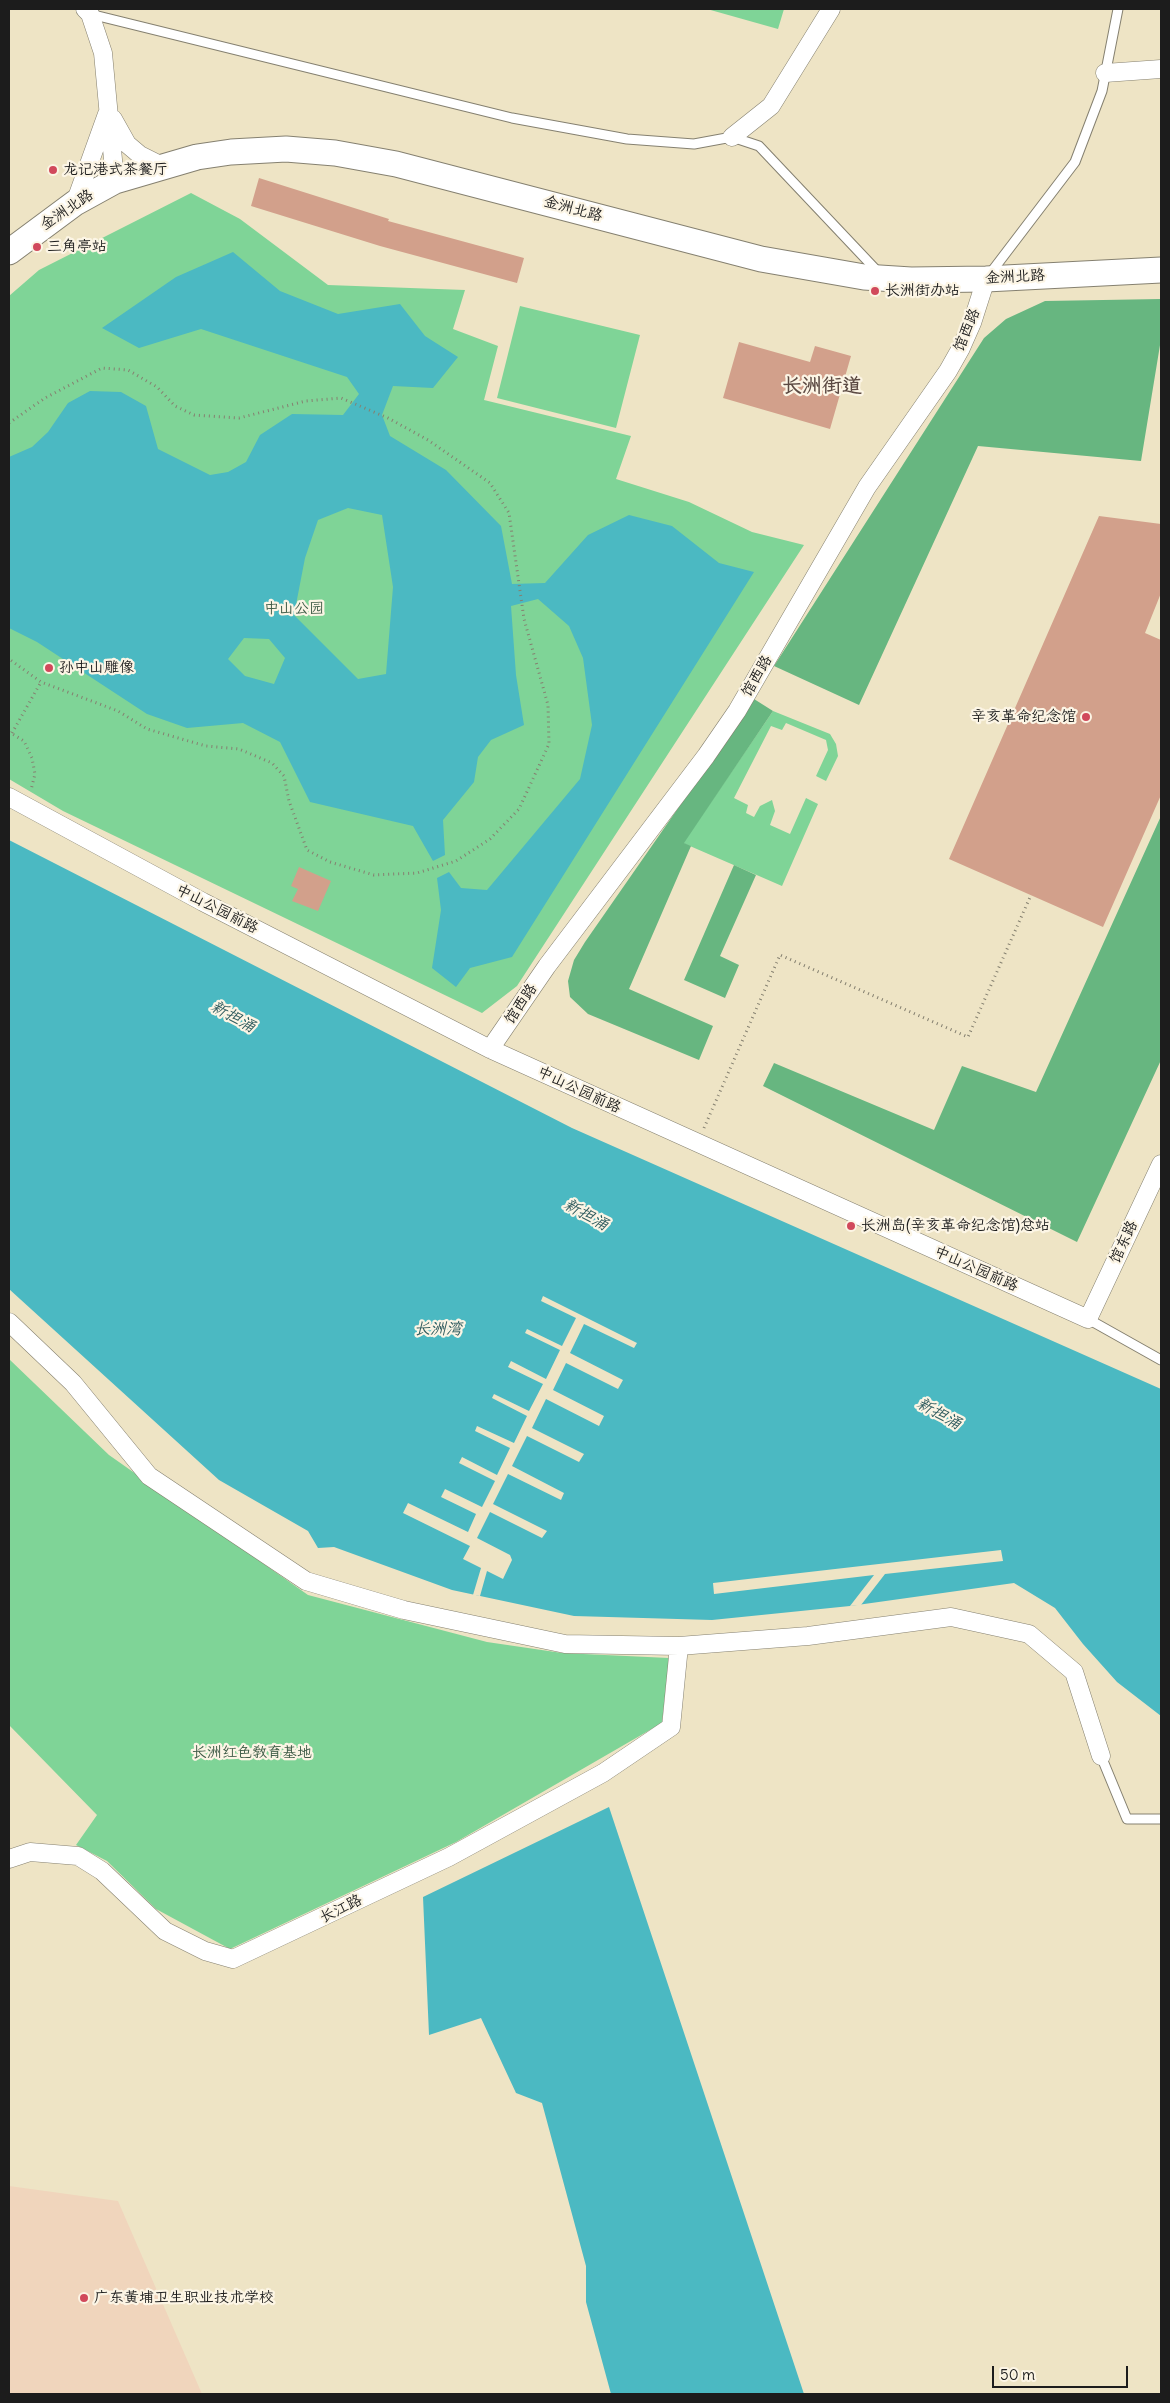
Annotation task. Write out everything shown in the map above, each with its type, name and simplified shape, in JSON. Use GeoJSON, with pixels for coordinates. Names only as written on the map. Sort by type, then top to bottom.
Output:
{"type":"FeatureCollection","features":[{"type":"Feature","properties":{"kind":"main road","name":"金洲北路"},"geometry":{"type":"LineString","coordinates":[[9,252],[75,202],[115,181],[197,157],[231,152],[286,149],[335,153],[438,174],[761,259],[826,272],[884,278],[986,279],[1161,270]]}},
{"type":"Feature","properties":{"kind":"street"},"geometry":{"type":"LineString","coordinates":[[732,137],[772,106],[830,9]]}},
{"type":"Feature","properties":{"kind":"street"},"geometry":{"type":"LineString","coordinates":[[88,11],[103,53],[115,181]]}},
{"type":"Feature","properties":{"kind":"street"},"geometry":{"type":"LineString","coordinates":[[1105,73],[1161,69]]}},
{"type":"Feature","properties":{"kind":"street"},"geometry":{"type":"LineString","coordinates":[[109,109],[119,133],[127,144],[140,155],[162,166]]}},
{"type":"Feature","properties":{"kind":"street"},"geometry":{"type":"LineString","coordinates":[[75,202],[109,109]]}},
{"type":"Feature","properties":{"kind":"street","name":"馆西路"},"geometry":{"type":"LineString","coordinates":[[490,1050],[547,966],[706,756],[737,710],[867,487],[948,371],[961,348],[986,279]]}},
{"type":"Feature","properties":{"kind":"street","name":"中山公园前路"},"geometry":{"type":"LineString","coordinates":[[16,801],[203,902],[490,1050],[1088,1320]]}},
{"type":"Feature","properties":{"kind":"street","name":"馆东路"},"geometry":{"type":"LineString","coordinates":[[1088,1320],[1161,1164]]}},
{"type":"Feature","properties":{"kind":"street"},"geometry":{"type":"LineString","coordinates":[[9,1322],[73,1383],[149,1476],[306,1581],[404,1610],[565,1644],[679,1646],[808,1636],[951,1617],[1029,1634],[1074,1672],[1101,1756]]}},
{"type":"Feature","properties":{"kind":"street","name":"长江路"},"geometry":{"type":"LineString","coordinates":[[9,1858],[30,1852],[78,1856],[102,1871],[165,1931],[205,1951],[233,1959],[449,1857],[603,1773],[671,1727],[679,1646]]}},
{"type":"Feature","properties":{"kind":"lane"},"geometry":{"type":"LineString","coordinates":[[986,279],[1075,162],[1102,91],[1118,9]]}},
{"type":"Feature","properties":{"kind":"lane"},"geometry":{"type":"LineString","coordinates":[[88,11],[522,120],[627,139],[694,144],[732,137],[759,146],[884,278]]}},
{"type":"Feature","properties":{"kind":"lane","name":"中山公园前路"},"geometry":{"type":"LineString","coordinates":[[1088,1320],[1161,1360]]}},
{"type":"Feature","properties":{"kind":"lane"},"geometry":{"type":"LineString","coordinates":[[1101,1756],[1127,1819],[1161,1819]]}},
{"type":"Feature","properties":{"kind":"path"},"geometry":{"type":"LineString","coordinates":[[9,423],[45,398],[102,368],[128,370],[157,387],[175,406],[194,415],[239,418],[306,401],[341,398],[388,418],[428,440],[490,482],[509,513],[522,607],[548,705],[549,744],[519,809],[490,839],[450,863],[417,873],[374,875],[330,862],[307,850],[289,801],[284,776],[272,763],[239,749],[206,746],[147,729],[118,712],[41,682],[9,659]]}},
{"type":"Feature","properties":{"kind":"path"},"geometry":{"type":"LineString","coordinates":[[16,801],[32,787],[35,774],[32,758],[24,741],[10,732],[41,682]]}},
{"type":"Feature","properties":{"kind":"path"},"geometry":{"type":"LineString","coordinates":[[697,1144],[780,955],[968,1037],[1031,895]]}},
{"type":"Feature","properties":{"kind":"shaded area","name":"广东黄埔卫生职业技术学校"},"geometry":{"type":"Polygon","coordinates":[[[9,2186],[118,2201],[202,2394],[9,2394],[9,2186]]]}},
{"type":"Feature","properties":{"kind":"green space"},"geometry":{"type":"Polygon","coordinates":[[[707,9],[784,9],[778,29],[707,9]]]}},
{"type":"Feature","properties":{"kind":"green space","name":"中山公园"},"geometry":{"type":"Polygon","coordinates":[[[191,193],[240,219],[328,285],[465,290],[453,329],[498,346],[484,400],[631,436],[616,479],[689,502],[752,532],[804,545],[517,986],[482,1013],[63,811],[9,779],[9,296],[39,270],[191,193]]]}},
{"type":"Feature","properties":{"kind":"green space"},"geometry":{"type":"Polygon","coordinates":[[[1161,299],[1161,339],[1141,461],[978,446],[859,705],[774,666],[984,338],[1006,319],[1045,301],[1161,299]]]}},
{"type":"Feature","properties":{"kind":"green space"},"geometry":{"type":"Polygon","coordinates":[[[520,306],[640,335],[616,428],[497,398],[520,306]]]}},
{"type":"Feature","properties":{"kind":"green space"},"geometry":{"type":"Polygon","coordinates":[[[754,699],[773,711],[684,843],[691,846],[629,989],[713,1026],[699,1060],[588,1014],[570,997],[568,981],[574,960],[585,942],[754,699]]]}},
{"type":"Feature","properties":{"kind":"green space"},"geometry":{"type":"Polygon","coordinates":[[[773,711],[830,734],[836,744],[838,756],[826,781],[816,776],[828,750],[826,740],[786,723],[782,730],[771,726],[734,798],[748,805],[746,813],[754,817],[760,806],[772,800],[775,811],[770,825],[790,834],[806,798],[818,804],[782,886],[683,843],[773,711]]]}},
{"type":"Feature","properties":{"kind":"green space"},"geometry":{"type":"Polygon","coordinates":[[[1161,816],[1161,1060],[1077,1242],[763,1086],[774,1063],[934,1130],[962,1066],[1036,1092],[1161,816]]]}},
{"type":"Feature","properties":{"kind":"green space"},"geometry":{"type":"Polygon","coordinates":[[[734,865],[756,875],[720,956],[739,965],[725,998],[684,980],[734,865]]]}},
{"type":"Feature","properties":{"kind":"green space","name":"长洲红色教育基地"},"geometry":{"type":"Polygon","coordinates":[[[9,1359],[109,1455],[308,1595],[487,1642],[562,1653],[669,1658],[662,1723],[456,1842],[230,1949],[156,1909],[107,1861],[76,1845],[97,1815],[9,1725],[9,1359]]]}},
{"type":"Feature","properties":{"kind":"water"},"geometry":{"type":"Polygon","coordinates":[[[233,252],[280,291],[338,314],[400,304],[425,336],[458,357],[433,388],[393,386],[382,415],[390,436],[446,470],[501,526],[512,584],[545,583],[588,535],[629,515],[672,526],[719,563],[754,572],[512,957],[470,968],[456,987],[432,968],[441,910],[437,878],[449,872],[461,888],[487,890],[580,779],[592,725],[583,658],[569,626],[538,599],[511,606],[516,675],[524,725],[491,740],[478,757],[474,782],[443,820],[445,855],[433,861],[413,826],[310,802],[280,742],[243,723],[187,728],[147,714],[37,642],[9,628],[9,457],[32,447],[48,432],[68,403],[90,391],[121,392],[146,406],[158,449],[210,475],[228,472],[246,462],[260,435],[292,414],[343,415],[359,394],[347,377],[201,329],[139,348],[102,328],[176,277],[233,252]],[[348,508],[318,520],[305,558],[294,615],[358,679],[386,674],[393,587],[382,515],[348,508]],[[244,638],[228,659],[245,676],[274,684],[285,658],[269,639],[244,638]]]}},
{"type":"Feature","properties":{"kind":"water","name":"长洲湾"},"geometry":{"type":"Polygon","coordinates":[[[9,840],[572,1128],[1161,1389],[1161,1716],[1117,1682],[1083,1644],[1055,1608],[1014,1583],[850,1606],[712,1620],[574,1616],[452,1590],[334,1547],[318,1548],[308,1531],[219,1480],[9,1289],[9,840]]]}},
{"type":"Feature","properties":{"kind":"water"},"geometry":{"type":"Polygon","coordinates":[[[609,1807],[804,2394],[611,2394],[586,2302],[586,2266],[542,2103],[516,2093],[481,2018],[429,2035],[423,1897],[609,1807]]]}},
{"type":"Feature","properties":{"kind":"pier"},"geometry":{"type":"Polygon","coordinates":[[[543,1296],[637,1343],[634,1348],[584,1324],[570,1353],[623,1380],[618,1389],[566,1363],[553,1390],[604,1416],[599,1426],[546,1399],[532,1428],[584,1454],[579,1462],[527,1436],[512,1466],[564,1493],[561,1500],[508,1474],[493,1504],[547,1531],[542,1538],[490,1512],[477,1538],[510,1555],[512,1560],[503,1579],[487,1571],[480,1596],[473,1595],[481,1568],[463,1559],[470,1546],[403,1513],[408,1503],[468,1532],[476,1514],[441,1497],[445,1489],[482,1507],[495,1481],[459,1463],[462,1457],[497,1475],[510,1448],[475,1431],[477,1426],[514,1443],[527,1416],[492,1398],[494,1394],[529,1411],[543,1384],[508,1367],[511,1361],[546,1379],[560,1350],[525,1333],[527,1329],[562,1346],[576,1318],[541,1301],[543,1296]]]}},
{"type":"Feature","properties":{"kind":"pier"},"geometry":{"type":"Polygon","coordinates":[[[1001,1550],[1003,1561],[885,1574],[861,1605],[850,1606],[874,1575],[714,1594],[713,1583],[1001,1550]]]}},
{"type":"Feature","properties":{"kind":"building"},"geometry":{"type":"Polygon","coordinates":[[[259,178],[389,219],[388,221],[524,258],[517,283],[380,246],[251,206],[259,178]]]}},
{"type":"Feature","properties":{"kind":"building"},"geometry":{"type":"Polygon","coordinates":[[[739,342],[810,362],[815,346],[851,356],[830,429],[723,398],[739,342]]]}},
{"type":"Feature","properties":{"kind":"building","name":"辛亥革命纪念馆"},"geometry":{"type":"Polygon","coordinates":[[[1099,516],[1161,524],[1161,593],[1145,633],[1161,640],[1161,795],[1103,927],[949,859],[1099,516]]]}},
{"type":"Feature","properties":{"kind":"building"},"geometry":{"type":"Polygon","coordinates":[[[299,867],[331,881],[318,911],[292,901],[298,889],[291,886],[299,867]]]}},
{"type":"Feature","properties":{"kind":"place","name":"龙记港式茶餐厅"},"geometry":{"type":"Point","coordinates":[53,170]}},
{"type":"Feature","properties":{"kind":"place","name":"三角亭站"},"geometry":{"type":"Point","coordinates":[37,247]}},
{"type":"Feature","properties":{"kind":"place","name":"长洲街办站"},"geometry":{"type":"Point","coordinates":[875,291]}},
{"type":"Feature","properties":{"kind":"place","name":"孙中山雕像"},"geometry":{"type":"Point","coordinates":[49,668]}},
{"type":"Feature","properties":{"kind":"place","name":"辛亥革命纪念馆"},"geometry":{"type":"Point","coordinates":[1086,717]}},
{"type":"Feature","properties":{"kind":"place","name":"长洲岛(辛亥革命纪念馆)总站"},"geometry":{"type":"Point","coordinates":[851,1226]}},
{"type":"Feature","properties":{"kind":"place","name":"广东黄埔卫生职业技术学校"},"geometry":{"type":"Point","coordinates":[84,2298]}},
{"type":"Feature","properties":{"kind":"district","name":"长洲街道"},"geometry":{"type":"Point","coordinates":[822,386]}},
{"type":"Feature","properties":{"kind":"water label","name":"新担涌"},"geometry":{"type":"Point","coordinates":[233,1017]}},
{"type":"Feature","properties":{"kind":"water label","name":"新担涌"},"geometry":{"type":"Point","coordinates":[586,1215]}},
{"type":"Feature","properties":{"kind":"water label","name":"新担涌"},"geometry":{"type":"Point","coordinates":[939,1414]}}]}
